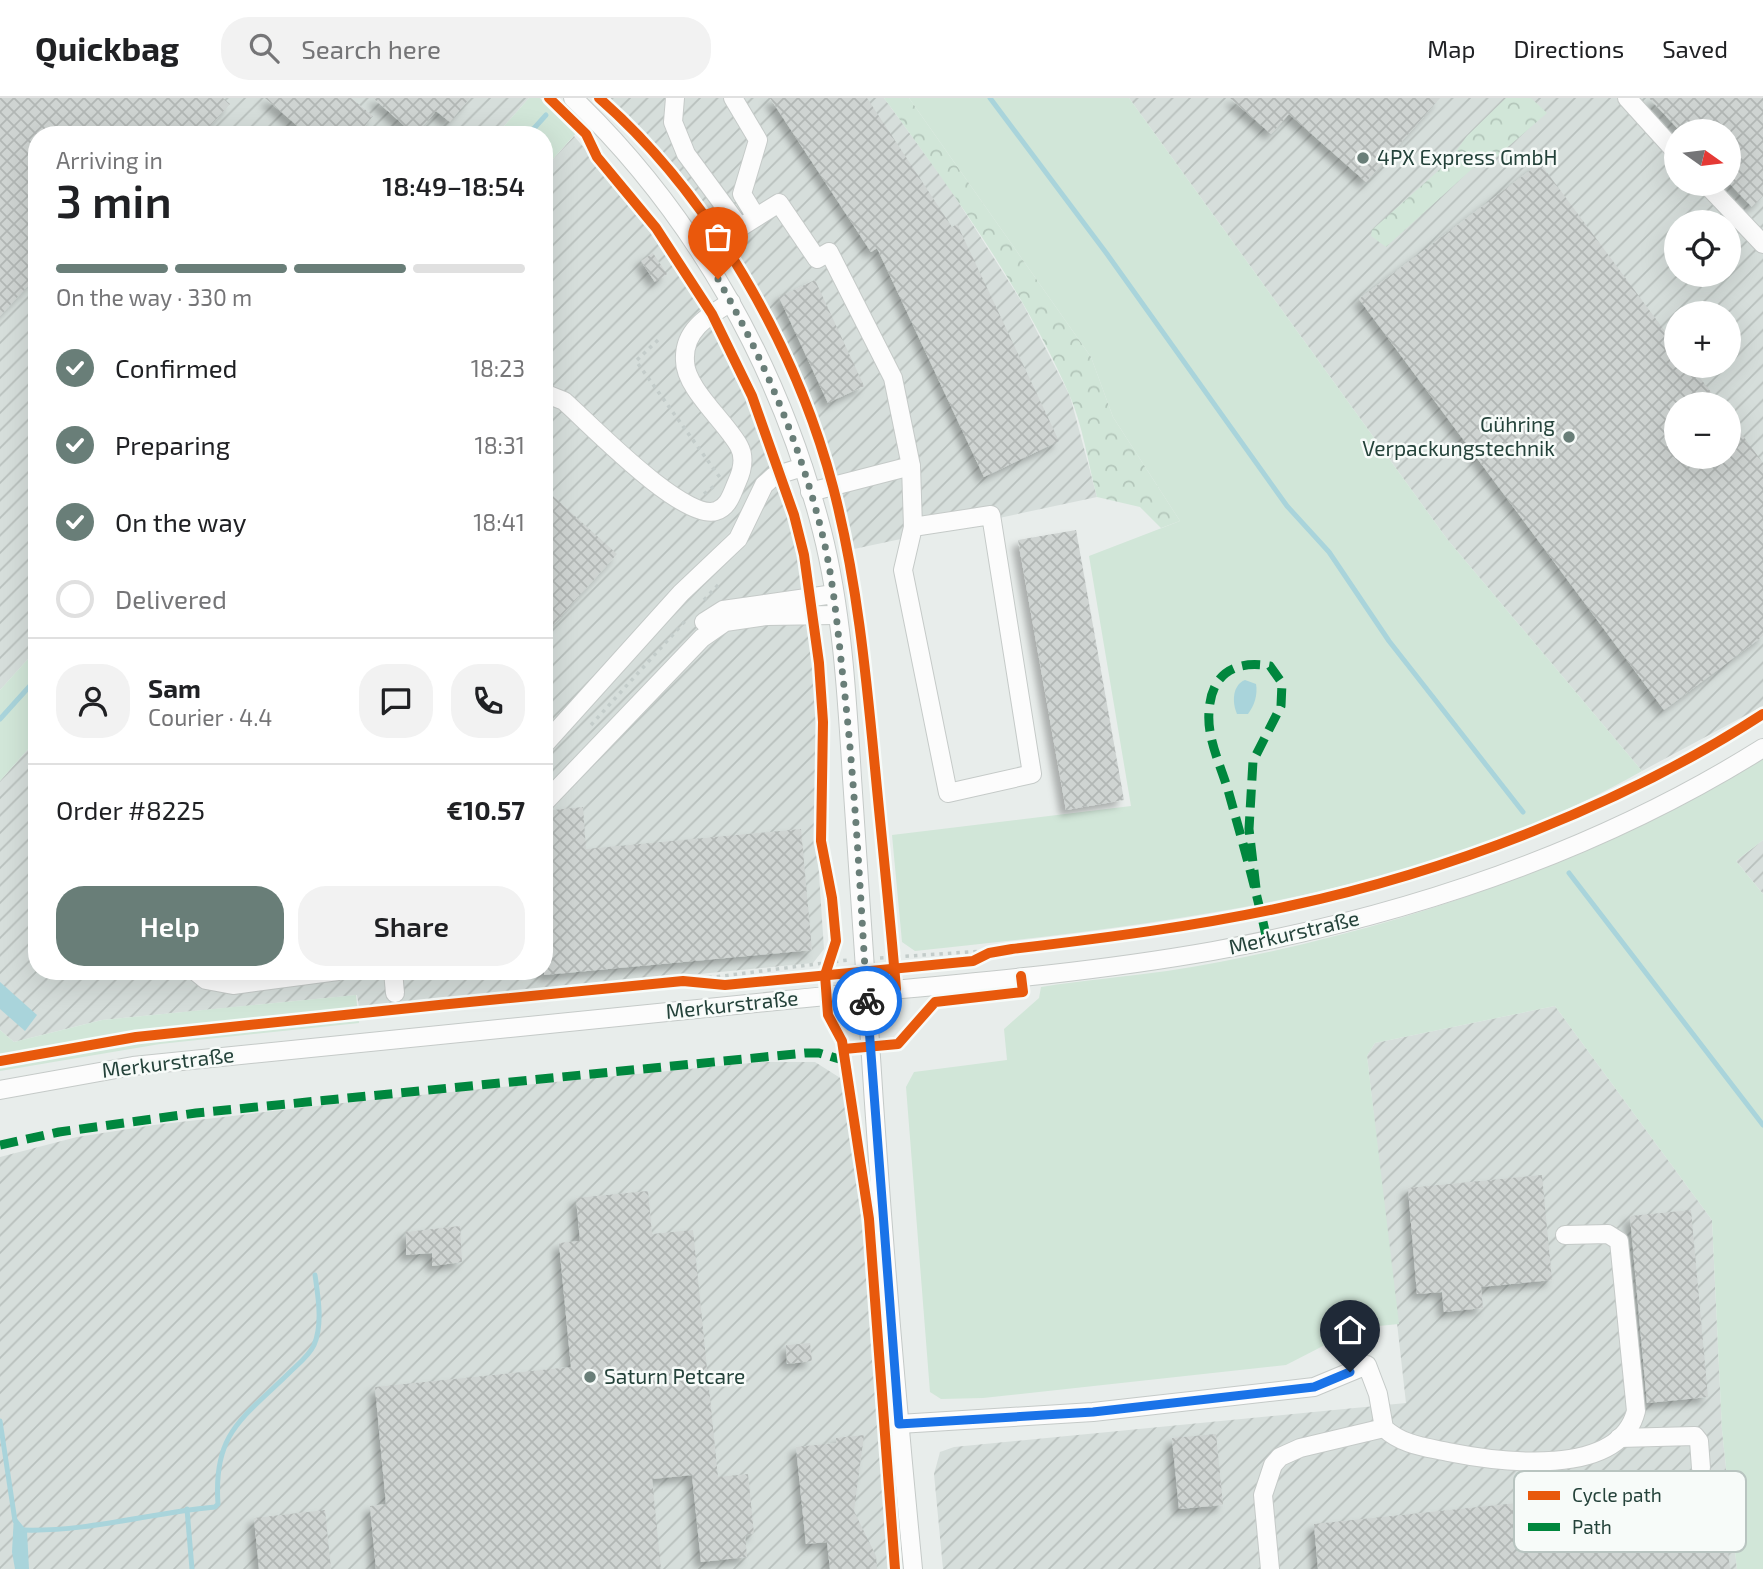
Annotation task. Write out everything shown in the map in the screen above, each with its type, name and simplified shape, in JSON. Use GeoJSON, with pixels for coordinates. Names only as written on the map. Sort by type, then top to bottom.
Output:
{"type":"FeatureCollection","features":[{"type":"Feature","properties":{"kind":"street"},"geometry":{"type":"LineString","coordinates":[[573,98],[634,162],[701,252],[731,302],[777,397],[803,467],[834,594],[848,722],[899,1424],[913,1569]]}},
{"type":"Feature","properties":{"kind":"street"},"geometry":{"type":"LineString","coordinates":[[675,98],[673,122],[686,154],[739,226]]}},
{"type":"Feature","properties":{"kind":"street"},"geometry":{"type":"LineString","coordinates":[[733,98],[758,140],[742,194],[756,216]]}},
{"type":"Feature","properties":{"kind":"street"},"geometry":{"type":"LineString","coordinates":[[1627,98],[1664,139]]}},
{"type":"Feature","properties":{"kind":"street"},"geometry":{"type":"LineString","coordinates":[[1717,196],[1763,244]]}},
{"type":"Feature","properties":{"kind":"street"},"geometry":{"type":"LineString","coordinates":[[701,252],[779,203],[817,259],[829,252],[894,378],[911,466],[913,527],[903,570],[948,793],[1032,774],[991,514],[913,527]]}},
{"type":"Feature","properties":{"kind":"street"},"geometry":{"type":"LineString","coordinates":[[553,397],[564,401],[676,501],[702,513],[722,508],[729,502],[742,461],[740,448],[689,378],[684,363],[686,345],[701,322],[731,302]]}},
{"type":"Feature","properties":{"kind":"street"},"geometry":{"type":"LineString","coordinates":[[810,492],[911,466]]}},
{"type":"Feature","properties":{"kind":"street"},"geometry":{"type":"LineString","coordinates":[[553,735],[681,593],[738,539],[764,485],[774,476],[803,467]]}},
{"type":"Feature","properties":{"kind":"street"},"geometry":{"type":"LineString","coordinates":[[597,746],[699,625],[723,610],[834,594]]}},
{"type":"Feature","properties":{"kind":"street"},"geometry":{"type":"LineString","coordinates":[[553,793],[702,638],[725,622],[766,616],[836,615]]}},
{"type":"Feature","properties":{"kind":"street","name":"Merkurstraße"},"geometry":{"type":"LineString","coordinates":[[0,1090],[28,1082],[159,1063],[1042,974],[1187,955],[1286,936],[1443,894],[1580,843],[1646,812],[1763,748]]}},
{"type":"Feature","properties":{"kind":"street"},"geometry":{"type":"LineString","coordinates":[[206,980],[233,985],[270,980]]}},
{"type":"Feature","properties":{"kind":"street"},"geometry":{"type":"LineString","coordinates":[[394,980],[395,993]]}},
{"type":"Feature","properties":{"kind":"street"},"geometry":{"type":"LineString","coordinates":[[899,1424],[1093,1412],[1314,1387],[1367,1365],[1378,1394],[1384,1428],[1402,1442],[1485,1459],[1529,1463],[1595,1452],[1619,1438],[1636,1411],[1619,1241],[1608,1234],[1565,1235]]}},
{"type":"Feature","properties":{"kind":"street"},"geometry":{"type":"LineString","coordinates":[[1270,1569],[1263,1495],[1273,1465],[1280,1457],[1300,1448],[1384,1428]]}},
{"type":"Feature","properties":{"kind":"street"},"geometry":{"type":"LineString","coordinates":[[1619,1438],[1695,1436],[1699,1441],[1701,1468]]}},
{"type":"Feature","properties":{"kind":"path"},"geometry":{"type":"LineString","coordinates":[[658,340],[636,361],[722,481],[698,498],[710,512]]}},
{"type":"Feature","properties":{"kind":"path"},"geometry":{"type":"LineString","coordinates":[[697,608],[725,577]]}},
{"type":"Feature","properties":{"kind":"path"},"geometry":{"type":"LineString","coordinates":[[586,732],[688,618]]}},
{"type":"Feature","properties":{"kind":"path"},"geometry":{"type":"LineString","coordinates":[[815,977],[973,961],[989,953],[1012,949]]}},
{"type":"Feature","properties":{"kind":"path"},"geometry":{"type":"LineString","coordinates":[[683,981],[726,985],[792,980]]}},
{"type":"Feature","properties":{"kind":"shaded area"},"geometry":{"type":"Polygon","coordinates":[[[0,98],[529,98],[504,126],[28,126],[28,659],[0,690],[0,98]]]}},
{"type":"Feature","properties":{"kind":"shaded area"},"geometry":{"type":"Polygon","coordinates":[[[609,98],[884,98],[949,187],[1023,304],[1070,396],[1097,497],[854,549],[820,427],[774,320],[748,271],[709,212],[671,162],[609,98]]]}},
{"type":"Feature","properties":{"kind":"shaded area"},"geometry":{"type":"Polygon","coordinates":[[[1129,98],[1763,98],[1763,706],[1642,771],[1447,539],[1129,98]]]}},
{"type":"Feature","properties":{"kind":"shaded area"},"geometry":{"type":"Polygon","coordinates":[[[574,136],[641,215],[699,300],[718,334],[765,440],[789,515],[814,649],[820,728],[816,830],[824,949],[813,963],[359,1007],[357,995],[102,1020],[14,1042],[0,1030],[0,781],[28,749],[28,980],[553,980],[553,159],[574,136]]]}},
{"type":"Feature","properties":{"kind":"shaded area"},"geometry":{"type":"Polygon","coordinates":[[[1763,840],[1763,894],[1736,861],[1763,840]]]}},
{"type":"Feature","properties":{"kind":"shaded area"},"geometry":{"type":"Polygon","coordinates":[[[1555,1006],[1712,1220],[1726,1471],[1514,1471],[1514,1552],[1735,1552],[1737,1569],[943,1569],[934,1474],[940,1452],[954,1447],[1406,1403],[1367,1056],[1375,1043],[1555,1006]]]}},
{"type":"Feature","properties":{"kind":"shaded area"},"geometry":{"type":"Polygon","coordinates":[[[761,1062],[815,1062],[845,1081],[874,1328],[892,1569],[0,1569],[0,1157],[77,1137],[154,1125],[369,1100],[761,1062]]]}},
{"type":"Feature","properties":{"kind":"green space"},"geometry":{"type":"Polygon","coordinates":[[[529,98],[540,98],[577,132],[553,159],[553,126],[504,126],[529,98]]]}},
{"type":"Feature","properties":{"kind":"green space"},"geometry":{"type":"Polygon","coordinates":[[[884,98],[909,98],[1091,357],[1113,417],[1180,521],[1161,528],[1140,507],[1097,497],[1074,406],[1030,316],[960,204],[884,98]]]}},
{"type":"Feature","properties":{"kind":"green space"},"geometry":{"type":"Polygon","coordinates":[[[909,98],[1129,98],[1447,539],[1642,771],[1558,814],[1471,848],[1381,876],[1289,898],[1195,916],[1008,941],[915,951],[902,942],[892,835],[1131,806],[1089,556],[1180,521],[1113,417],[1091,357],[909,98]]]}},
{"type":"Feature","properties":{"kind":"green space"},"geometry":{"type":"Polygon","coordinates":[[[1506,98],[1531,98],[1547,113],[1487,165],[1473,168],[1386,247],[1371,236],[1372,230],[1448,162],[1467,136],[1506,98]]]}},
{"type":"Feature","properties":{"kind":"green space"},"geometry":{"type":"Polygon","coordinates":[[[28,659],[28,749],[0,781],[0,690],[28,659]]]}},
{"type":"Feature","properties":{"kind":"green space"},"geometry":{"type":"Polygon","coordinates":[[[1763,759],[1763,840],[1736,861],[1763,894],[1763,1569],[1737,1569],[1735,1552],[1746,1552],[1746,1471],[1726,1471],[1712,1220],[1555,1006],[1375,1043],[1367,1056],[1399,1324],[1358,1328],[1286,1365],[983,1398],[941,1399],[930,1392],[906,1087],[914,1072],[1007,1060],[1004,1029],[1039,998],[1041,987],[1167,971],[1245,957],[1400,918],[1476,894],[1550,865],[1694,798],[1763,759]]]}},
{"type":"Feature","properties":{"kind":"green space"},"geometry":{"type":"Polygon","coordinates":[[[356,995],[359,1023],[160,1044],[0,1071],[0,1030],[14,1042],[102,1020],[356,995]]]}},
{"type":"Feature","properties":{"kind":"water"},"geometry":{"type":"Polygon","coordinates":[[[1245,680],[1256,684],[1256,696],[1248,714],[1237,714],[1234,705],[1235,690],[1245,680]]]}},
{"type":"Feature","properties":{"kind":"water"},"geometry":{"type":"Polygon","coordinates":[[[0,982],[37,1015],[25,1031],[0,1009],[0,982]]]}},
{"type":"Feature","properties":{"kind":"water"},"geometry":{"type":"Polygon","coordinates":[[[14,1515],[27,1531],[29,1569],[15,1569],[12,1552],[14,1515]]]}},
{"type":"Feature","properties":{"kind":"building"},"geometry":{"type":"Polygon","coordinates":[[[0,98],[223,98],[230,104],[210,126],[28,126],[28,286],[0,316],[0,98]]]}},
{"type":"Feature","properties":{"kind":"building"},"geometry":{"type":"Polygon","coordinates":[[[265,98],[351,98],[373,116],[365,126],[298,126],[265,98]]]}},
{"type":"Feature","properties":{"kind":"building"},"geometry":{"type":"Polygon","coordinates":[[[373,98],[470,98],[450,122],[436,111],[423,126],[405,126],[373,98]]]}},
{"type":"Feature","properties":{"kind":"building"},"geometry":{"type":"Polygon","coordinates":[[[770,98],[867,98],[952,227],[957,224],[1059,441],[984,477],[877,248],[871,252],[770,98]]]}},
{"type":"Feature","properties":{"kind":"building","name":"4PX Express GmbH"},"geometry":{"type":"Polygon","coordinates":[[[1230,98],[1440,98],[1366,182],[1289,114],[1271,134],[1230,98]]]}},
{"type":"Feature","properties":{"kind":"building"},"geometry":{"type":"Polygon","coordinates":[[[1649,98],[1763,98],[1763,196],[1752,207],[1741,196],[1741,119],[1669,119],[1649,98]]]}},
{"type":"Feature","properties":{"kind":"building","name":"Gühring Verpackungstechnik"},"geometry":{"type":"Polygon","coordinates":[[[1540,163],[1664,330],[1664,378],[1700,378],[1711,392],[1664,392],[1664,469],[1741,469],[1741,433],[1763,463],[1763,636],[1664,710],[1359,299],[1540,163]]]}},
{"type":"Feature","properties":{"kind":"building"},"geometry":{"type":"Polygon","coordinates":[[[653,253],[667,274],[655,282],[641,261],[653,253]]]}},
{"type":"Feature","properties":{"kind":"building"},"geometry":{"type":"Polygon","coordinates":[[[815,280],[864,386],[828,403],[779,297],[815,280]]]}},
{"type":"Feature","properties":{"kind":"building"},"geometry":{"type":"Polygon","coordinates":[[[553,496],[617,554],[553,625],[553,496]]]}},
{"type":"Feature","properties":{"kind":"building"},"geometry":{"type":"Polygon","coordinates":[[[1076,530],[1124,800],[1066,810],[1018,540],[1076,530]]]}},
{"type":"Feature","properties":{"kind":"building"},"geometry":{"type":"Polygon","coordinates":[[[583,807],[586,849],[801,829],[812,950],[553,974],[553,810],[583,807]]]}},
{"type":"Feature","properties":{"kind":"building"},"geometry":{"type":"Polygon","coordinates":[[[1542,1175],[1552,1280],[1481,1287],[1483,1308],[1444,1312],[1442,1292],[1417,1294],[1408,1188],[1542,1175]]]}},
{"type":"Feature","properties":{"kind":"building","name":"Saturn Petcare"},"geometry":{"type":"Polygon","coordinates":[[[648,1191],[652,1234],[693,1230],[718,1477],[748,1474],[754,1534],[745,1535],[747,1557],[701,1562],[692,1475],[652,1479],[661,1569],[376,1569],[370,1506],[386,1504],[375,1387],[571,1367],[559,1243],[580,1241],[576,1198],[648,1191]]]}},
{"type":"Feature","properties":{"kind":"building"},"geometry":{"type":"Polygon","coordinates":[[[1691,1210],[1708,1397],[1647,1403],[1630,1216],[1691,1210]]]}},
{"type":"Feature","properties":{"kind":"building"},"geometry":{"type":"Polygon","coordinates":[[[460,1226],[462,1262],[432,1266],[432,1253],[406,1255],[406,1232],[460,1226]]]}},
{"type":"Feature","properties":{"kind":"building"},"geometry":{"type":"Polygon","coordinates":[[[810,1343],[812,1361],[787,1364],[786,1345],[810,1343]]]}},
{"type":"Feature","properties":{"kind":"building"},"geometry":{"type":"Polygon","coordinates":[[[1216,1434],[1223,1505],[1179,1509],[1172,1438],[1216,1434]]]}},
{"type":"Feature","properties":{"kind":"building"},"geometry":{"type":"Polygon","coordinates":[[[864,1435],[854,1511],[876,1556],[877,1569],[830,1569],[827,1542],[806,1544],[796,1447],[836,1443],[836,1438],[864,1435]]]}},
{"type":"Feature","properties":{"kind":"building"},"geometry":{"type":"Polygon","coordinates":[[[1514,1503],[1514,1552],[1728,1552],[1730,1569],[1318,1569],[1314,1524],[1514,1503]]]}},
{"type":"Feature","properties":{"kind":"building"},"geometry":{"type":"Polygon","coordinates":[[[325,1510],[331,1569],[259,1569],[254,1518],[325,1510]]]}},
{"type":"Feature","properties":{"kind":"waterway"},"geometry":{"type":"LineString","coordinates":[[990,98],[1107,254],[1287,506],[1329,552],[1389,641],[1523,812]]}},
{"type":"Feature","properties":{"kind":"waterway"},"geometry":{"type":"LineString","coordinates":[[536,126],[546,115]]}},
{"type":"Feature","properties":{"kind":"waterway"},"geometry":{"type":"LineString","coordinates":[[0,719],[28,688]]}},
{"type":"Feature","properties":{"kind":"waterway"},"geometry":{"type":"LineString","coordinates":[[1569,873],[1763,1125]]}},
{"type":"Feature","properties":{"kind":"waterway"},"geometry":{"type":"LineString","coordinates":[[23,1530],[71,1528],[215,1507],[218,1504],[220,1460],[234,1429],[257,1403],[306,1357],[314,1345],[319,1319],[315,1275]]}},
{"type":"Feature","properties":{"kind":"waterway"},"geometry":{"type":"LineString","coordinates":[[0,1421],[15,1521]]}},
{"type":"Feature","properties":{"kind":"waterway"},"geometry":{"type":"LineString","coordinates":[[187,1509],[192,1569]]}},
{"type":"Feature","properties":{"kind":"marked path"},"geometry":{"type":"LineString","coordinates":[[1256,888],[1249,829],[1253,761],[1281,706],[1282,683],[1270,666],[1246,665],[1227,672],[1214,688],[1209,722],[1267,940]]}},
{"type":"Feature","properties":{"kind":"marked path"},"geometry":{"type":"LineString","coordinates":[[0,1145],[59,1132],[196,1113],[805,1053],[819,1053],[846,1061]]}},
{"type":"Feature","properties":{"kind":"cycle path"},"geometry":{"type":"LineString","coordinates":[[549,98],[586,134],[597,157],[656,228],[712,314],[752,396],[794,515],[804,555],[819,663],[823,722],[821,841],[832,898],[836,941],[825,975],[828,1015],[842,1041],[869,1219],[895,1569]]}},
{"type":"Feature","properties":{"kind":"cycle path"},"geometry":{"type":"LineString","coordinates":[[599,98],[639,136],[677,179],[712,226],[772,327],[817,434],[841,522],[860,627],[896,989]]}},
{"type":"Feature","properties":{"kind":"cycle path"},"geometry":{"type":"LineString","coordinates":[[0,1061],[136,1037],[439,1005],[683,981],[725,985],[973,961],[989,953],[1012,949],[1220,920],[1289,906],[1412,874],[1535,831],[1653,777],[1710,747],[1763,714]]}},
{"type":"Feature","properties":{"kind":"cycle path"},"geometry":{"type":"LineString","coordinates":[[844,1049],[898,1044],[935,1002],[1023,992],[1021,976]]}},
{"type":"Feature","properties":{"kind":"way so far"},"geometry":{"type":"LineString","coordinates":[[718,279],[749,336],[777,397],[803,467],[822,533],[834,594],[848,722],[867,1001]]}},
{"type":"Feature","properties":{"kind":"place","name":"4PX Express GmbH"},"geometry":{"type":"Point","coordinates":[1363,158]}},
{"type":"Feature","properties":{"kind":"place","name":"Gühring Verpackungstechnik"},"geometry":{"type":"Point","coordinates":[1569,437]}},
{"type":"Feature","properties":{"kind":"place","name":"Saturn Petcare"},"geometry":{"type":"Point","coordinates":[590,1377]}},
{"type":"Feature","properties":{"kind":"route"},"geometry":{"type":"LineString","coordinates":[[867,1001],[899,1424],[1093,1412],[1314,1387],[1350,1372]]}}]}
